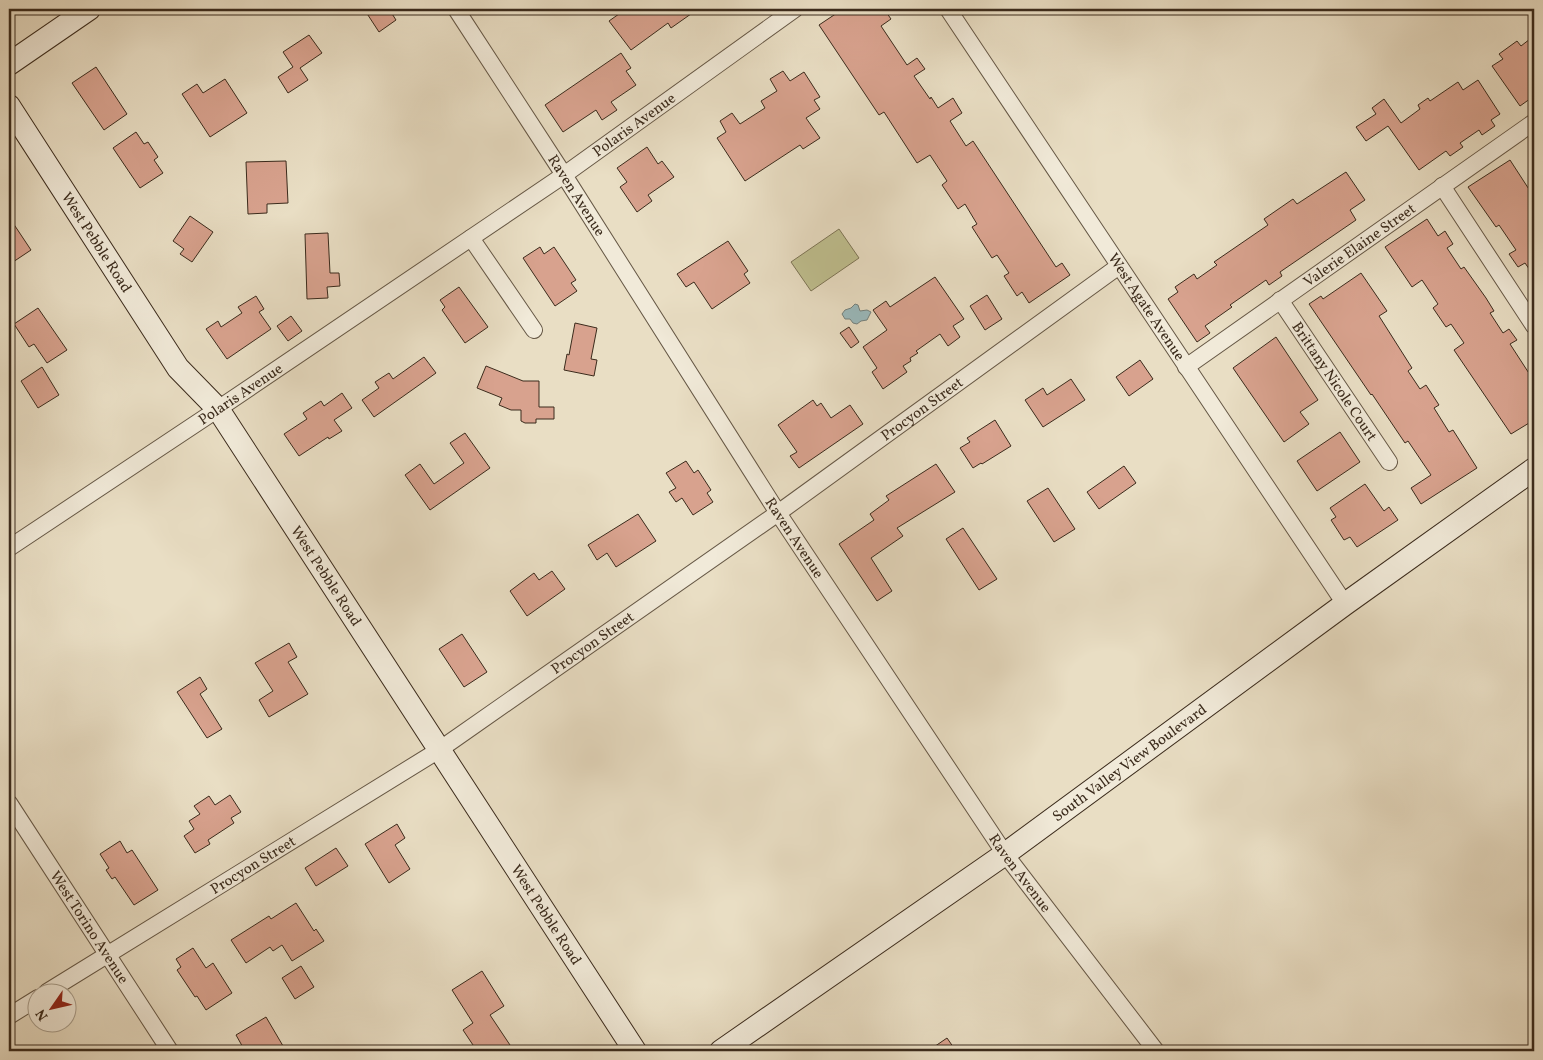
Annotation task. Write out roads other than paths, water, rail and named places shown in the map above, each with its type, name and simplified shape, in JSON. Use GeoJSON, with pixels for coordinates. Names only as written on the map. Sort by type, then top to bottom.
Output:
{"type":"FeatureCollection","features":[{"type":"Feature","properties":{"kind":"street"},"geometry":{"type":"LineString","coordinates":[[9,64],[89,9]]}},
{"type":"Feature","properties":{"kind":"street","name":"Raven Avenue"},"geometry":{"type":"LineString","coordinates":[[456,9],[564,175],[778,513],[1005,854],[1156,1051]]}},
{"type":"Feature","properties":{"kind":"street","name":"Polaris Avenue"},"geometry":{"type":"LineString","coordinates":[[9,548],[564,175],[795,9]]}},
{"type":"Feature","properties":{"kind":"street","name":"West Agate Avenue"},"geometry":{"type":"LineString","coordinates":[[948,9],[1345,604]]}},
{"type":"Feature","properties":{"kind":"street","name":"West Pebble Road"},"geometry":{"type":"LineString","coordinates":[[9,106],[178,368],[218,409],[635,1051]]}},
{"type":"Feature","properties":{"kind":"street","name":"Valerie Elaine Street"},"geometry":{"type":"LineString","coordinates":[[1186,367],[1534,122]]}},
{"type":"Feature","properties":{"kind":"street"},"geometry":{"type":"LineString","coordinates":[[1442,186],[1534,326]]}},
{"type":"Feature","properties":{"kind":"street"},"geometry":{"type":"LineString","coordinates":[[471,238],[534,330]]}},
{"type":"Feature","properties":{"kind":"street","name":"Procyon Street"},"geometry":{"type":"LineString","coordinates":[[63,982],[439,750],[778,513],[1119,266]]}},
{"type":"Feature","properties":{"kind":"street","name":"Brittany Nicole Court"},"geometry":{"type":"LineString","coordinates":[[1280,300],[1389,462]]}},
{"type":"Feature","properties":{"kind":"street","name":"South Valley View Boulevard"},"geometry":{"type":"LineString","coordinates":[[721,1051],[1005,854],[1345,604],[1534,469]]}},
{"type":"Feature","properties":{"kind":"street","name":"West Torino Avenue"},"geometry":{"type":"LineString","coordinates":[[9,803],[170,1051]]}},
{"type":"Feature","properties":{"kind":"street"},"geometry":{"type":"LineString","coordinates":[[9,1016],[28,1004]]}},
{"type":"Feature","properties":{"kind":"water"},"geometry":{"type":"Polygon","coordinates":[[[855,304],[858,305],[860,311],[867,310],[871,312],[867,320],[857,324],[853,323],[850,319],[845,319],[842,314],[855,304]]]}}]}
